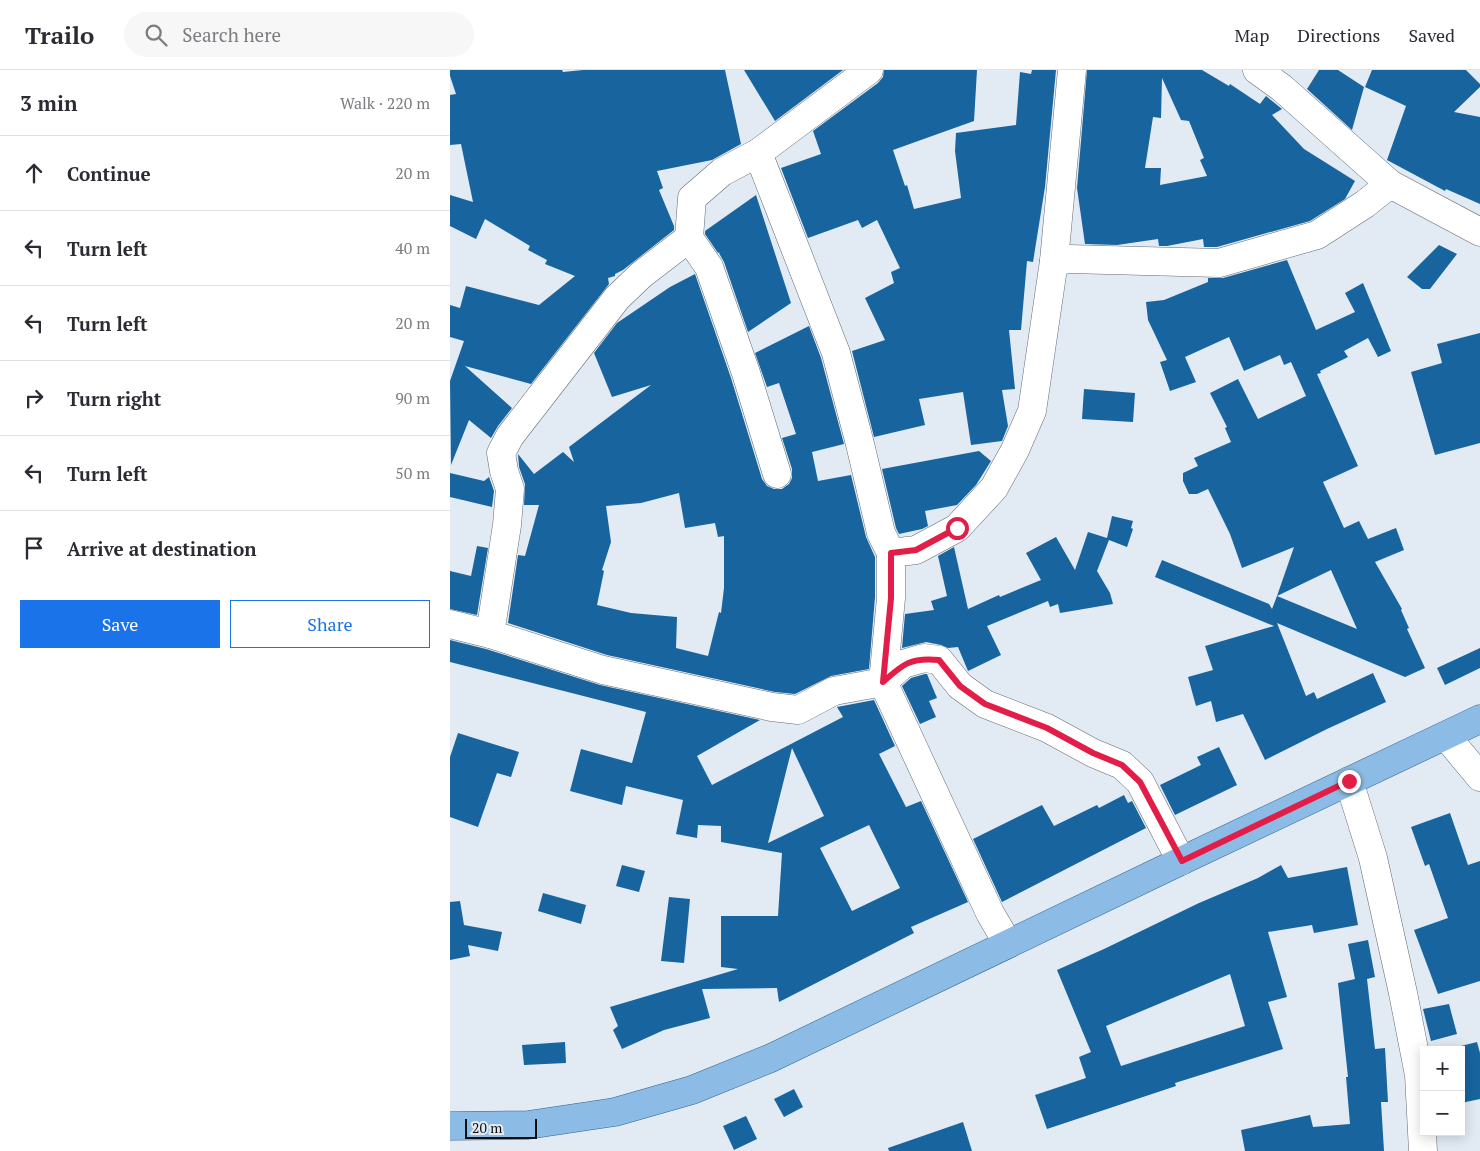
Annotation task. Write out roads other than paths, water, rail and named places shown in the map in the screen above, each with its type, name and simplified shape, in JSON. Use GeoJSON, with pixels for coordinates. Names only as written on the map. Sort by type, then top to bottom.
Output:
{"type":"FeatureCollection","features":[{"type":"Feature","properties":{"kind":"main road"},"geometry":{"type":"LineString","coordinates":[[450,1126],[548,1122],[614,1112],[692,1090],[771,1058],[1480,720]]}},
{"type":"Feature","properties":{"kind":"street"},"geometry":{"type":"LineString","coordinates":[[777,474],[746,372],[709,267],[689,238],[692,198],[722,172],[758,152],[869,70]]}},
{"type":"Feature","properties":{"kind":"street"},"geometry":{"type":"LineString","coordinates":[[891,553],[916,550],[957,528],[994,488],[1011,458],[1032,411],[1054,261],[1072,70]]}},
{"type":"Feature","properties":{"kind":"street"},"geometry":{"type":"LineString","coordinates":[[1257,70],[1282,88],[1390,184],[1480,232]]}},
{"type":"Feature","properties":{"kind":"street"},"geometry":{"type":"LineString","coordinates":[[758,152],[836,354],[881,533],[891,553],[891,598],[883,682],[990,913],[1008,944]]}},
{"type":"Feature","properties":{"kind":"street"},"geometry":{"type":"LineString","coordinates":[[1054,261],[1069,259],[1219,263],[1317,236],[1365,204],[1390,184]]}},
{"type":"Feature","properties":{"kind":"street"},"geometry":{"type":"LineString","coordinates":[[490,634],[507,525],[510,489],[501,453],[510,436],[617,298],[640,275],[689,238]]}},
{"type":"Feature","properties":{"kind":"street"},"geometry":{"type":"LineString","coordinates":[[450,624],[490,634],[603,670],[772,707],[798,710],[834,691],[883,682],[903,664],[924,658],[939,660],[960,686],[985,704],[1047,728],[1093,753],[1122,765],[1140,782],[1182,861]]}},
{"type":"Feature","properties":{"kind":"street"},"geometry":{"type":"LineString","coordinates":[[1446,736],[1480,777]]}},
{"type":"Feature","properties":{"kind":"street"},"geometry":{"type":"LineString","coordinates":[[1349,781],[1373,858],[1403,993],[1419,1075],[1423,1151]]}}]}
